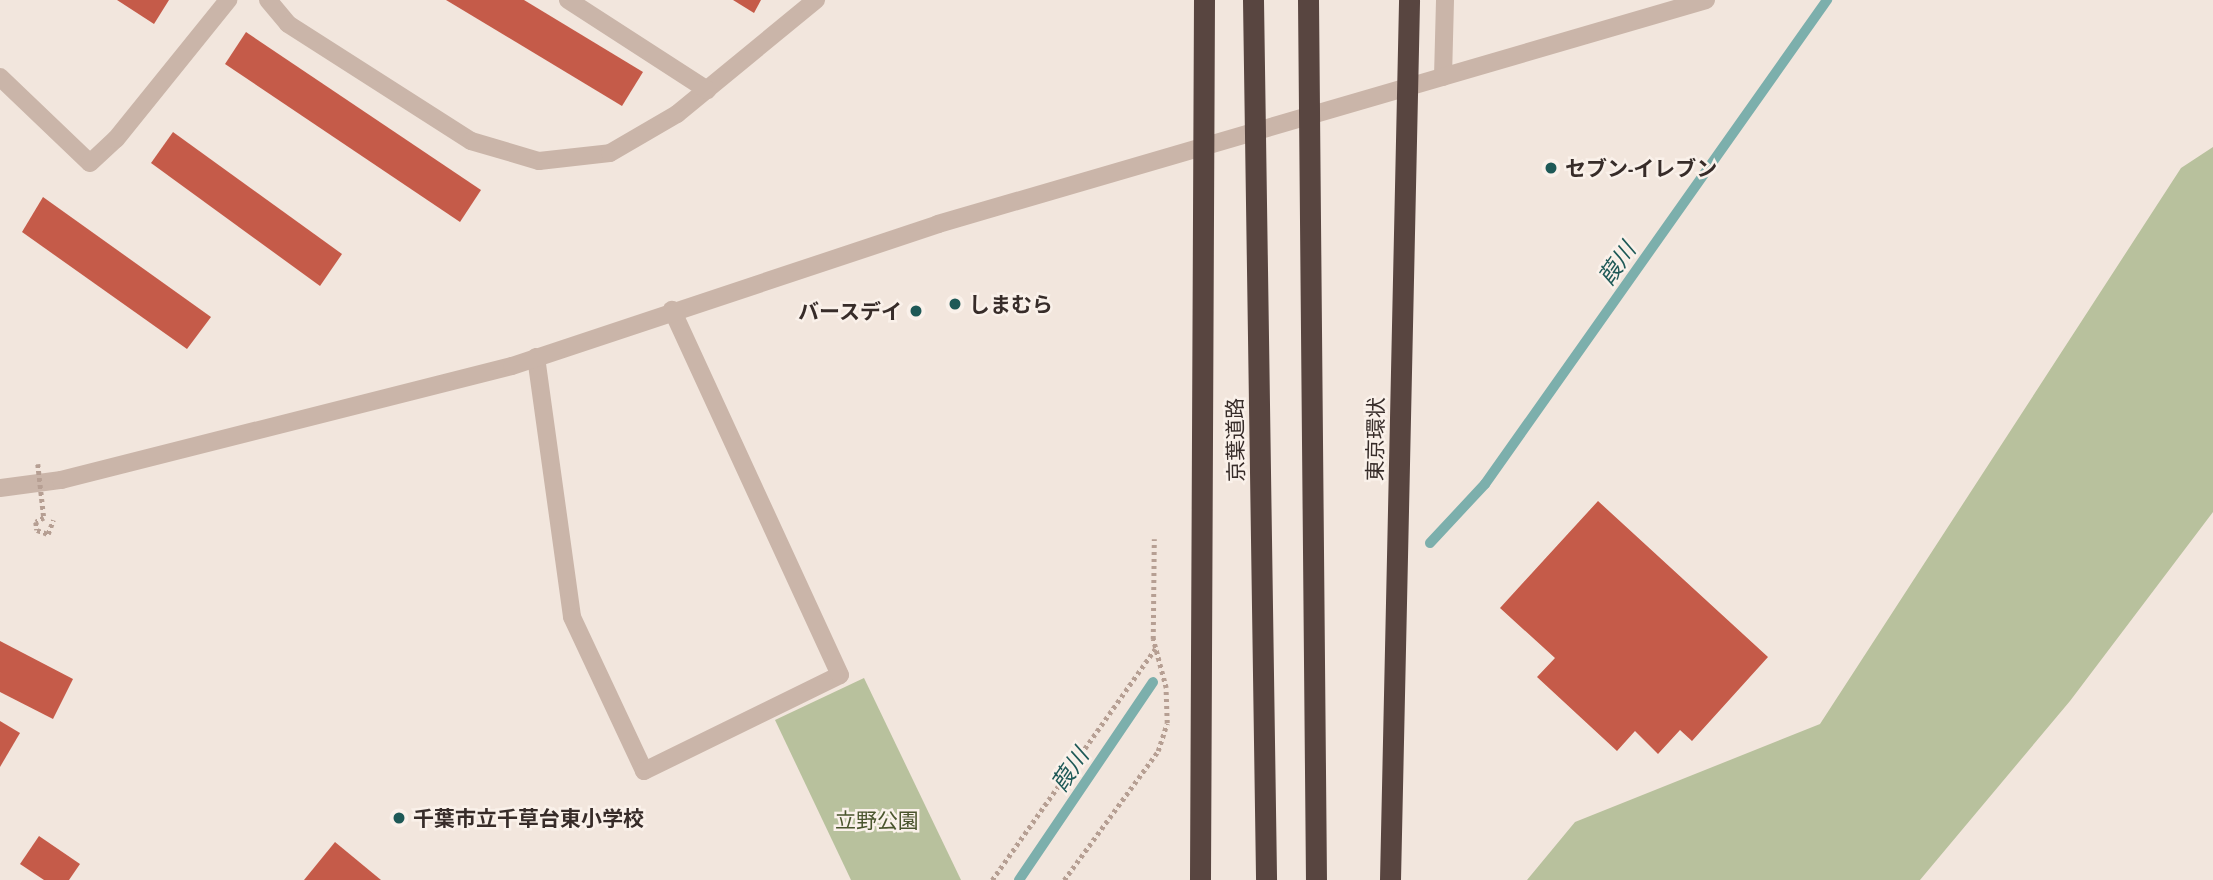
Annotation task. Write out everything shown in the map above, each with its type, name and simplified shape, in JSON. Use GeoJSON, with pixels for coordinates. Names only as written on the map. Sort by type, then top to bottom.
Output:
{"type":"FeatureCollection","features":[{"type":"Feature","properties":{"kind":"highway"},"geometry":{"type":"LineString","coordinates":[[1200,880],[1204,0]]}},
{"type":"Feature","properties":{"kind":"highway","name":"京葉道路"},"geometry":{"type":"LineString","coordinates":[[1253,0],[1266,880]]}},
{"type":"Feature","properties":{"kind":"highway"},"geometry":{"type":"LineString","coordinates":[[1308,0],[1316,880]]}},
{"type":"Feature","properties":{"kind":"highway","name":"東京環状"},"geometry":{"type":"LineString","coordinates":[[1390,880],[1409,0]]}},
{"type":"Feature","properties":{"kind":"street"},"geometry":{"type":"LineString","coordinates":[[0,77],[90,163],[116,139],[228,0]]}},
{"type":"Feature","properties":{"kind":"street"},"geometry":{"type":"LineString","coordinates":[[268,0],[288,24],[471,141],[538,161],[610,153],[707,90],[816,0]]}},
{"type":"Feature","properties":{"kind":"street"},"geometry":{"type":"LineString","coordinates":[[568,0],[707,90]]}},
{"type":"Feature","properties":{"kind":"street"},"geometry":{"type":"LineString","coordinates":[[1443,77],[1445,0]]}},
{"type":"Feature","properties":{"kind":"street"},"geometry":{"type":"LineString","coordinates":[[0,488],[61,481],[537,357],[672,310],[1205,145],[1706,0]]}},
{"type":"Feature","properties":{"kind":"street"},"geometry":{"type":"LineString","coordinates":[[537,357],[572,617],[645,771],[839,675],[672,310]]}},
{"type":"Feature","properties":{"kind":"path"},"geometry":{"type":"LineString","coordinates":[[38,464],[44,518],[36,522],[37,530],[48,534],[53,520]]}},
{"type":"Feature","properties":{"kind":"path"},"geometry":{"type":"LineString","coordinates":[[1064,880],[1157,751],[1167,723],[1156,648],[1154,539]]}},
{"type":"Feature","properties":{"kind":"path"},"geometry":{"type":"LineString","coordinates":[[992,880],[1156,648]]}},
{"type":"Feature","properties":{"kind":"green space"},"geometry":{"type":"Polygon","coordinates":[[[2213,147],[2213,512],[2070,701],[1920,880],[1527,880],[1575,822],[1820,724],[2181,168],[2213,147]]]}},
{"type":"Feature","properties":{"kind":"green space","name":"立野公園"},"geometry":{"type":"Polygon","coordinates":[[[864,678],[961,880],[851,880],[775,720],[864,678]]]}},
{"type":"Feature","properties":{"kind":"building"},"geometry":{"type":"Polygon","coordinates":[[[117,0],[169,0],[154,24],[117,0]]]}},
{"type":"Feature","properties":{"kind":"building"},"geometry":{"type":"Polygon","coordinates":[[[446,0],[524,0],[643,72],[622,106],[446,0]]]}},
{"type":"Feature","properties":{"kind":"building"},"geometry":{"type":"Polygon","coordinates":[[[733,0],[761,0],[754,13],[733,0]]]}},
{"type":"Feature","properties":{"kind":"building"},"geometry":{"type":"Polygon","coordinates":[[[246,32],[481,190],[460,222],[225,64],[246,32]]]}},
{"type":"Feature","properties":{"kind":"building"},"geometry":{"type":"Polygon","coordinates":[[[173,132],[342,254],[320,286],[151,163],[173,132]]]}},
{"type":"Feature","properties":{"kind":"building"},"geometry":{"type":"Polygon","coordinates":[[[43,197],[211,317],[187,349],[22,232],[43,197]]]}},
{"type":"Feature","properties":{"kind":"building"},"geometry":{"type":"Polygon","coordinates":[[[1598,501],[1768,657],[1692,741],[1680,730],[1658,754],[1635,731],[1617,751],[1537,677],[1555,658],[1500,608],[1598,501]]]}},
{"type":"Feature","properties":{"kind":"building"},"geometry":{"type":"Polygon","coordinates":[[[0,641],[73,679],[53,719],[0,692],[0,641]]]}},
{"type":"Feature","properties":{"kind":"building"},"geometry":{"type":"Polygon","coordinates":[[[0,721],[20,733],[0,767],[0,721]]]}},
{"type":"Feature","properties":{"kind":"building"},"geometry":{"type":"Polygon","coordinates":[[[39,836],[80,864],[69,880],[44,880],[20,864],[39,836]]]}},
{"type":"Feature","properties":{"kind":"building"},"geometry":{"type":"Polygon","coordinates":[[[335,842],[381,880],[304,880],[335,842]]]}},
{"type":"Feature","properties":{"kind":"waterway","name":"葭川"},"geometry":{"type":"LineString","coordinates":[[1430,543],[1485,484],[1827,0]]}},
{"type":"Feature","properties":{"kind":"waterway","name":"葭川"},"geometry":{"type":"LineString","coordinates":[[1019,880],[1153,682]]}},
{"type":"Feature","properties":{"kind":"place","name":"セブン-イレブン"},"geometry":{"type":"Point","coordinates":[1551,168]}},
{"type":"Feature","properties":{"kind":"place","name":"しまむら"},"geometry":{"type":"Point","coordinates":[955,304]}},
{"type":"Feature","properties":{"kind":"place","name":"バースデイ"},"geometry":{"type":"Point","coordinates":[916,311]}},
{"type":"Feature","properties":{"kind":"place","name":"千葉市立千草台東小学校"},"geometry":{"type":"Point","coordinates":[399,818]}}]}
